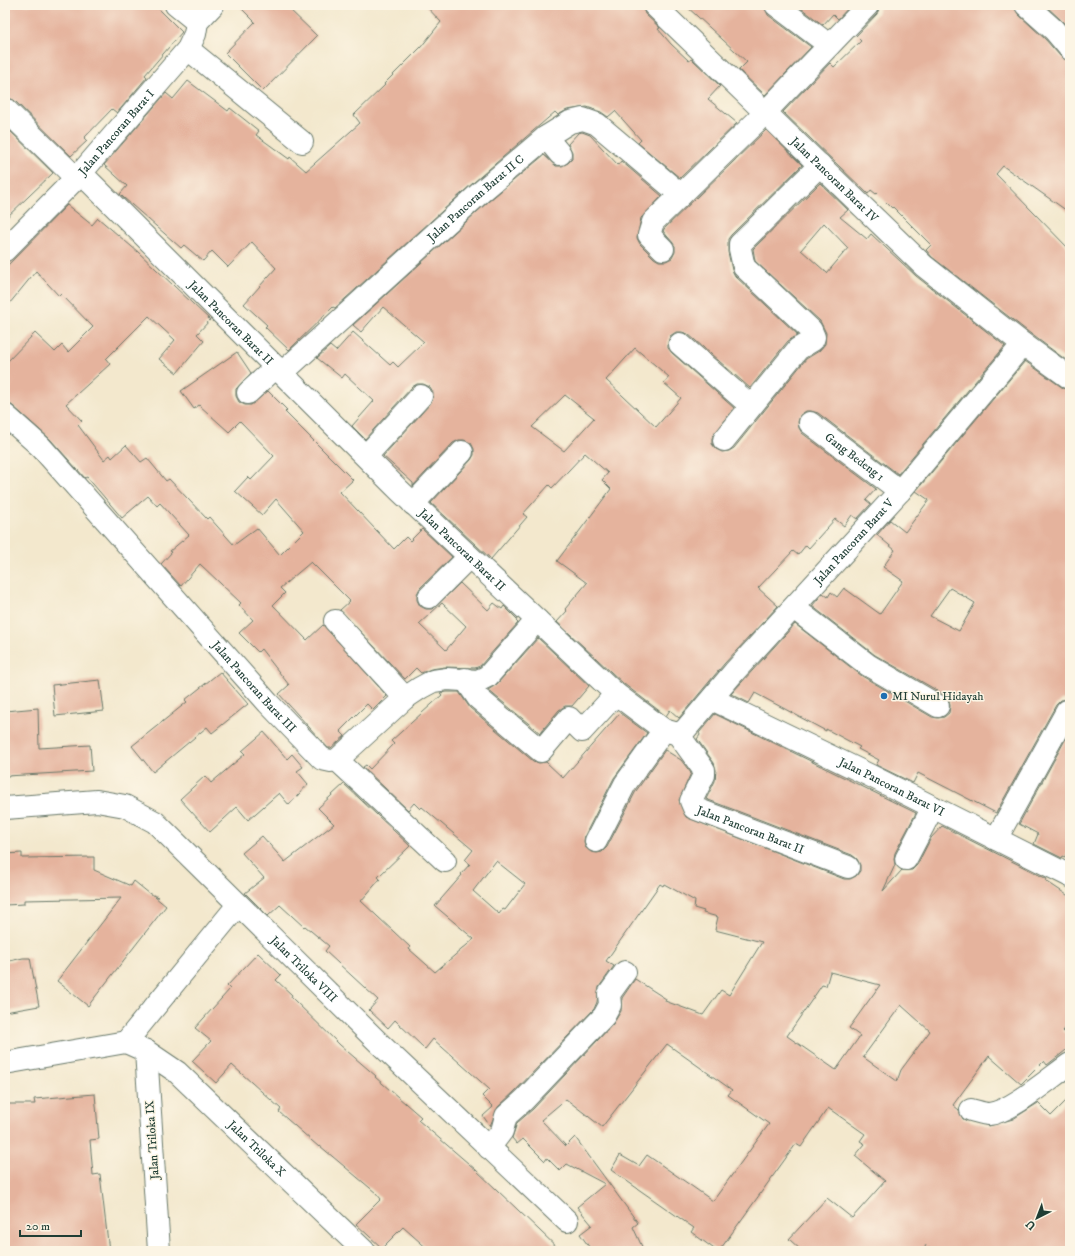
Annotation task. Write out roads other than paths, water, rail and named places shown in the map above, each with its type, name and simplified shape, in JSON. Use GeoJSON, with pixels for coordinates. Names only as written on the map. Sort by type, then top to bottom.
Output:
{"type":"FeatureCollection","features":[{"type":"Feature","properties":{"kind":"street"},"geometry":{"type":"LineString","coordinates":[[176,5],[197,22]]}},
{"type":"Feature","properties":{"kind":"street","name":"Jalan Pancoran Barat I"},"geometry":{"type":"LineString","coordinates":[[5,250],[79,176],[188,49],[195,34],[197,22],[213,5]]}},
{"type":"Feature","properties":{"kind":"street","name":"Jalan Pancoran Barat IV"},"geometry":{"type":"LineString","coordinates":[[654,5],[924,266],[1023,344],[1070,378]]}},
{"type":"Feature","properties":{"kind":"street"},"geometry":{"type":"LineString","coordinates":[[776,5],[828,45]]}},
{"type":"Feature","properties":{"kind":"street"},"geometry":{"type":"LineString","coordinates":[[663,249],[648,233],[653,222],[765,112],[868,5]]}},
{"type":"Feature","properties":{"kind":"street"},"geometry":{"type":"LineString","coordinates":[[1026,5],[1054,30],[1070,49]]}},
{"type":"Feature","properties":{"kind":"street"},"geometry":{"type":"LineString","coordinates":[[188,49],[302,142]]}},
{"type":"Feature","properties":{"kind":"street","name":"Jalan Pancoran Barat II"},"geometry":{"type":"LineString","coordinates":[[5,109],[79,176],[279,370],[413,504],[469,557],[616,694],[671,732],[704,770],[704,775],[692,801],[694,808],[848,867]]}},
{"type":"Feature","properties":{"kind":"street","name":"Jalan Pancoran Barat II C"},"geometry":{"type":"LineString","coordinates":[[248,393],[279,370],[481,192],[546,137],[570,122],[583,119],[597,124],[681,195]]}},
{"type":"Feature","properties":{"kind":"street"},"geometry":{"type":"LineString","coordinates":[[546,137],[560,154]]}},
{"type":"Feature","properties":{"kind":"street"},"geometry":{"type":"LineString","coordinates":[[724,440],[798,349],[813,340],[814,337],[807,327],[744,267],[740,244],[820,165]]}},
{"type":"Feature","properties":{"kind":"street"},"geometry":{"type":"LineString","coordinates":[[680,344],[751,406]]}},
{"type":"Feature","properties":{"kind":"street","name":"Jalan Pancoran Barat V"},"geometry":{"type":"LineString","coordinates":[[596,841],[625,784],[671,732],[685,730],[734,672],[900,492],[1023,344]]}},
{"type":"Feature","properties":{"kind":"street"},"geometry":{"type":"LineString","coordinates":[[366,456],[421,396]]}},
{"type":"Feature","properties":{"kind":"street","name":"Jalan Pancoran Barat III"},"geometry":{"type":"LineString","coordinates":[[5,415],[41,447],[268,704],[322,759],[331,761],[337,760]]}},
{"type":"Feature","properties":{"kind":"street","name":"Gang Bedeng 1"},"geometry":{"type":"LineString","coordinates":[[810,423],[900,492]]}},
{"type":"Feature","properties":{"kind":"street"},"geometry":{"type":"LineString","coordinates":[[413,504],[462,452]]}},
{"type":"Feature","properties":{"kind":"street"},"geometry":{"type":"LineString","coordinates":[[429,596],[469,557]]}},
{"type":"Feature","properties":{"kind":"street"},"geometry":{"type":"LineString","coordinates":[[794,608],[868,665],[938,706]]}},
{"type":"Feature","properties":{"kind":"street"},"geometry":{"type":"LineString","coordinates":[[445,861],[337,760],[405,698],[433,681],[447,678],[478,681],[488,676],[537,620]]}},
{"type":"Feature","properties":{"kind":"street"},"geometry":{"type":"LineString","coordinates":[[334,621],[405,698]]}},
{"type":"Feature","properties":{"kind":"street"},"geometry":{"type":"LineString","coordinates":[[465,679],[478,698],[541,751],[569,718],[582,731],[616,694]]}},
{"type":"Feature","properties":{"kind":"street","name":"Jalan Pancoran Barat VI"},"geometry":{"type":"LineString","coordinates":[[712,699],[1070,876]]}},
{"type":"Feature","properties":{"kind":"street"},"geometry":{"type":"LineString","coordinates":[[996,839],[1067,711]]}},
{"type":"Feature","properties":{"kind":"street","name":"Jalan Triloka VIII"},"geometry":{"type":"LineString","coordinates":[[5,808],[97,801],[125,806],[154,822],[566,1221]]}},
{"type":"Feature","properties":{"kind":"street"},"geometry":{"type":"LineString","coordinates":[[906,860],[933,807]]}},
{"type":"Feature","properties":{"kind":"street"},"geometry":{"type":"LineString","coordinates":[[126,1042],[238,905]]}},
{"type":"Feature","properties":{"kind":"street"},"geometry":{"type":"LineString","coordinates":[[489,1148],[502,1131],[506,1116],[524,1100],[604,1016],[610,1005],[609,994],[624,972]]}},
{"type":"Feature","properties":{"kind":"street"},"geometry":{"type":"LineString","coordinates":[[5,1063],[126,1042],[146,1051]]}},
{"type":"Feature","properties":{"kind":"street","name":"Jalan Triloka IX"},"geometry":{"type":"LineString","coordinates":[[146,1051],[159,1251]]}},
{"type":"Feature","properties":{"kind":"street","name":"Jalan Triloka X"},"geometry":{"type":"LineString","coordinates":[[146,1051],[177,1072],[364,1251]]}},
{"type":"Feature","properties":{"kind":"street"},"geometry":{"type":"LineString","coordinates":[[971,1110],[988,1114],[1001,1111],[1021,1099],[1070,1064]]}},
{"type":"Feature","properties":{"kind":"place","name":"MI Nurul Hidayah"},"geometry":{"type":"Point","coordinates":[884,696]}}]}
